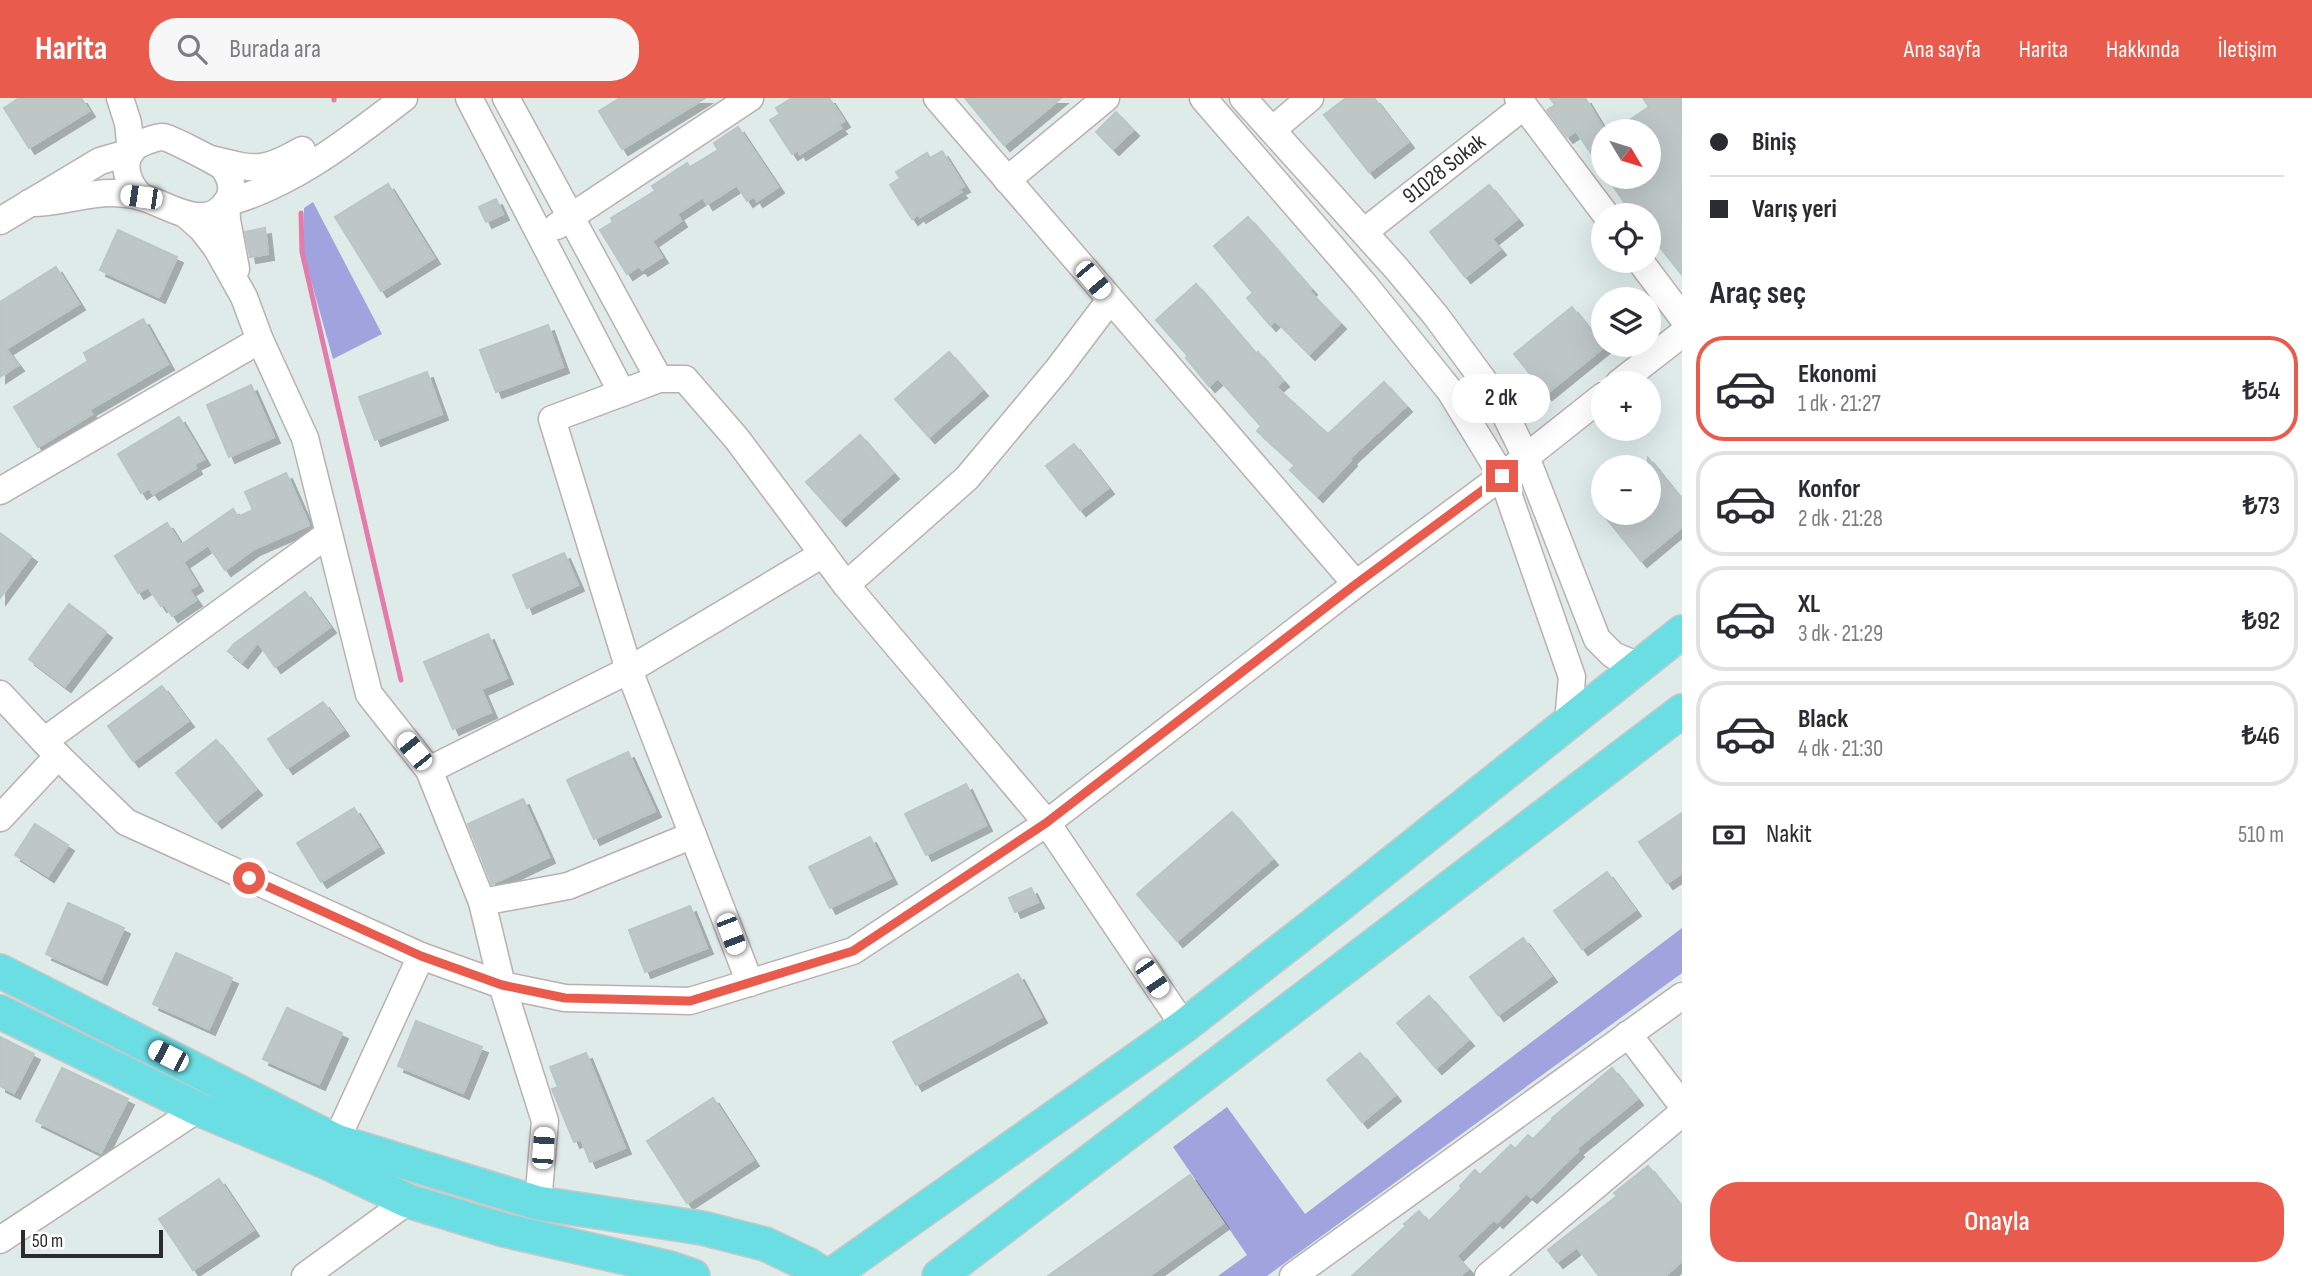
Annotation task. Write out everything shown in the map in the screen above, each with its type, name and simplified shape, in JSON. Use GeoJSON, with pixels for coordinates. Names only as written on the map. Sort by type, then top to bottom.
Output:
{"type":"FeatureCollection","features":[{"type":"Feature","properties":{"kind":"main road"},"geometry":{"type":"LineString","coordinates":[[0,971],[336,1141],[538,1203],[702,1228],[765,1244],[828,1276],[1184,1026],[1682,632]]}},
{"type":"Feature","properties":{"kind":"main road"},"geometry":{"type":"LineString","coordinates":[[939,1276],[1682,711]]}},
{"type":"Feature","properties":{"kind":"main road"},"geometry":{"type":"LineString","coordinates":[[0,1012],[198,1109],[328,1163],[408,1201],[504,1230],[670,1268],[694,1276]]}},
{"type":"Feature","properties":{"kind":"main road"},"geometry":{"type":"LineString","coordinates":[[784,1253],[828,1254],[867,1250]]}},
{"type":"Feature","properties":{"kind":"street"},"geometry":{"type":"LineString","coordinates":[[121,98],[163,137],[211,159],[228,174],[232,185],[226,203],[227,220],[237,276],[260,340],[305,438],[369,695],[429,770],[482,902],[502,985],[545,1121],[538,1203]]}},
{"type":"Feature","properties":{"kind":"street"},"geometry":{"type":"LineString","coordinates":[[121,98],[128,123],[131,152]]}},
{"type":"Feature","properties":{"kind":"street"},"geometry":{"type":"LineString","coordinates":[[211,159],[254,168],[275,166],[390,98]]}},
{"type":"Feature","properties":{"kind":"street"},"geometry":{"type":"LineString","coordinates":[[29,203],[48,204],[90,193],[117,193],[141,197],[185,214],[198,217],[211,215],[226,203],[271,188],[342,145],[404,98]]}},
{"type":"Feature","properties":{"kind":"street"},"geometry":{"type":"LineString","coordinates":[[470,98],[622,393]]}},
{"type":"Feature","properties":{"kind":"street"},"geometry":{"type":"LineString","coordinates":[[506,98],[659,379]]}},
{"type":"Feature","properties":{"kind":"street"},"geometry":{"type":"LineString","coordinates":[[541,236],[750,98]]}},
{"type":"Feature","properties":{"kind":"street"},"geometry":{"type":"LineString","coordinates":[[937,98],[1356,584]]}},
{"type":"Feature","properties":{"kind":"street"},"geometry":{"type":"LineString","coordinates":[[1007,180],[1106,98]]}},
{"type":"Feature","properties":{"kind":"street"},"geometry":{"type":"LineString","coordinates":[[1203,98],[1364,284],[1441,380],[1502,476],[1572,677],[1568,722]]}},
{"type":"Feature","properties":{"kind":"street"},"geometry":{"type":"LineString","coordinates":[[1243,98],[1437,316],[1498,400],[1526,457],[1597,639],[1613,655],[1639,666]]}},
{"type":"Feature","properties":{"kind":"street"},"geometry":{"type":"LineString","coordinates":[[1272,130],[1310,98]]}},
{"type":"Feature","properties":{"kind":"street"},"geometry":{"type":"LineString","coordinates":[[1521,102],[1597,203]]}},
{"type":"Feature","properties":{"kind":"street","name":"91028 Sokak"},"geometry":{"type":"LineString","coordinates":[[1364,232],[1521,102]]}},
{"type":"Feature","properties":{"kind":"street"},"geometry":{"type":"LineString","coordinates":[[141,197],[130,186],[126,164],[131,152],[140,143],[163,137]]}},
{"type":"Feature","properties":{"kind":"street"},"geometry":{"type":"LineString","coordinates":[[0,221],[100,161],[131,152]]}},
{"type":"Feature","properties":{"kind":"street"},"geometry":{"type":"LineString","coordinates":[[185,214],[202,229],[216,247],[244,298]]}},
{"type":"Feature","properties":{"kind":"street"},"geometry":{"type":"LineString","coordinates":[[1649,273],[1682,317]]}},
{"type":"Feature","properties":{"kind":"street"},"geometry":{"type":"LineString","coordinates":[[846,585],[967,478],[1058,369],[1110,300]]}},
{"type":"Feature","properties":{"kind":"street"},"geometry":{"type":"LineString","coordinates":[[1634,371],[1682,334]]}},
{"type":"Feature","properties":{"kind":"street"},"geometry":{"type":"LineString","coordinates":[[0,491],[260,340]]}},
{"type":"Feature","properties":{"kind":"street"},"geometry":{"type":"LineString","coordinates":[[750,983],[629,670],[552,419],[659,379],[685,379],[737,439],[846,585],[1046,823],[1184,1026]]}},
{"type":"Feature","properties":{"kind":"street"},"geometry":{"type":"LineString","coordinates":[[0,694],[126,822],[421,956],[502,985],[565,998],[690,1001],[853,951],[1046,823],[1591,406]]}},
{"type":"Feature","properties":{"kind":"street"},"geometry":{"type":"LineString","coordinates":[[0,818],[51,748],[327,535]]}},
{"type":"Feature","properties":{"kind":"street"},"geometry":{"type":"LineString","coordinates":[[429,770],[629,670],[823,554]]}},
{"type":"Feature","properties":{"kind":"street"},"geometry":{"type":"LineString","coordinates":[[482,902],[568,886],[693,835]]}},
{"type":"Feature","properties":{"kind":"street"},"geometry":{"type":"LineString","coordinates":[[336,1141],[421,956]]}},
{"type":"Feature","properties":{"kind":"street"},"geometry":{"type":"LineString","coordinates":[[1304,1273],[1682,996]]}},
{"type":"Feature","properties":{"kind":"street"},"geometry":{"type":"LineString","coordinates":[[1628,1034],[1682,1105]]}},
{"type":"Feature","properties":{"kind":"street"},"geometry":{"type":"LineString","coordinates":[[0,1240],[198,1109]]}},
{"type":"Feature","properties":{"kind":"street"},"geometry":{"type":"LineString","coordinates":[[1488,1276],[1682,1113]]}},
{"type":"Feature","properties":{"kind":"street"},"geometry":{"type":"LineString","coordinates":[[305,1276],[408,1201]]}},
{"type":"Feature","properties":{"kind":"shaded area"},"geometry":{"type":"Polygon","coordinates":[[[313,202],[382,334],[333,359],[303,252],[304,208],[313,202]]]}},
{"type":"Feature","properties":{"kind":"shaded area"},"geometry":{"type":"Polygon","coordinates":[[[1682,928],[1682,973],[1267,1276],[1218,1276],[1247,1255],[1173,1147],[1227,1107],[1305,1214],[1682,928]]]}},
{"type":"Feature","properties":{"kind":"building"},"geometry":{"type":"Polygon","coordinates":[[[19,98],[81,98],[89,111],[29,148],[4,108],[19,98]]]}},
{"type":"Feature","properties":{"kind":"building"},"geometry":{"type":"Polygon","coordinates":[[[620,98],[705,98],[622,149],[599,111],[620,98]]]}},
{"type":"Feature","properties":{"kind":"building"},"geometry":{"type":"Polygon","coordinates":[[[792,98],[829,98],[844,121],[838,125],[841,128],[800,154],[798,150],[792,154],[770,120],[780,114],[776,108],[792,98]]]}},
{"type":"Feature","properties":{"kind":"building"},"geometry":{"type":"Polygon","coordinates":[[[965,98],[1061,98],[1004,145],[965,98]]]}},
{"type":"Feature","properties":{"kind":"building"},"geometry":{"type":"Polygon","coordinates":[[[1346,98],[1374,98],[1408,142],[1369,172],[1324,115],[1346,98]]]}},
{"type":"Feature","properties":{"kind":"building"},"geometry":{"type":"Polygon","coordinates":[[[1550,98],[1585,98],[1598,119],[1591,119],[1591,153],[1576,131],[1567,137],[1547,110],[1555,105],[1550,98]]]}},
{"type":"Feature","properties":{"kind":"building"},"geometry":{"type":"Polygon","coordinates":[[[1643,98],[1682,98],[1682,275],[1661,248],[1661,203],[1625,203],[1615,189],[1661,189],[1661,119],[1631,119],[1649,107],[1643,98]]]}},
{"type":"Feature","properties":{"kind":"building"},"geometry":{"type":"Polygon","coordinates":[[[1116,112],[1133,130],[1113,149],[1096,132],[1116,112]]]}},
{"type":"Feature","properties":{"kind":"building"},"geometry":{"type":"Polygon","coordinates":[[[738,127],[778,187],[757,201],[754,196],[747,201],[737,185],[707,204],[703,197],[677,214],[681,221],[652,241],[662,257],[642,270],[639,266],[627,274],[600,230],[613,222],[611,218],[655,191],[652,186],[687,163],[690,167],[718,150],[714,143],[738,127]]]}},
{"type":"Feature","properties":{"kind":"building"},"geometry":{"type":"Polygon","coordinates":[[[942,151],[964,186],[958,189],[961,192],[920,217],[918,214],[912,219],[890,185],[900,178],[896,172],[927,153],[930,158],[942,151]]]}},
{"type":"Feature","properties":{"kind":"building"},"geometry":{"type":"Polygon","coordinates":[[[388,184],[434,258],[381,291],[335,217],[388,184]]]}},
{"type":"Feature","properties":{"kind":"building"},"geometry":{"type":"Polygon","coordinates":[[[1489,185],[1517,219],[1492,239],[1500,249],[1465,277],[1430,232],[1489,185]]]}},
{"type":"Feature","properties":{"kind":"building"},"geometry":{"type":"Polygon","coordinates":[[[496,199],[503,214],[486,222],[479,207],[496,199]]]}},
{"type":"Feature","properties":{"kind":"building"},"geometry":{"type":"Polygon","coordinates":[[[1248,217],[1311,289],[1309,291],[1340,323],[1309,354],[1275,320],[1270,325],[1247,298],[1253,293],[1214,246],[1248,217]]]}},
{"type":"Feature","properties":{"kind":"building"},"geometry":{"type":"Polygon","coordinates":[[[265,228],[268,254],[250,257],[245,232],[265,228]]]}},
{"type":"Feature","properties":{"kind":"building"},"geometry":{"type":"Polygon","coordinates":[[[118,230],[177,257],[159,297],[100,270],[118,230]]]}},
{"type":"Feature","properties":{"kind":"building"},"geometry":{"type":"Polygon","coordinates":[[[56,267],[79,304],[6,349],[18,365],[0,377],[0,302],[56,267]]]}},
{"type":"Feature","properties":{"kind":"building"},"geometry":{"type":"Polygon","coordinates":[[[1196,284],[1283,381],[1276,387],[1328,434],[1384,382],[1406,406],[1350,458],[1317,496],[1290,470],[1295,465],[1257,431],[1261,426],[1218,378],[1209,386],[1186,358],[1188,356],[1156,320],[1196,284]]]}},
{"type":"Feature","properties":{"kind":"building"},"geometry":{"type":"Polygon","coordinates":[[[1572,307],[1591,331],[1592,357],[1546,394],[1514,354],[1572,307]]]}},
{"type":"Feature","properties":{"kind":"building"},"geometry":{"type":"Polygon","coordinates":[[[143,319],[168,364],[89,410],[92,414],[38,447],[14,407],[88,361],[84,353],[143,319]]]}},
{"type":"Feature","properties":{"kind":"building"},"geometry":{"type":"Polygon","coordinates":[[[548,325],[563,367],[496,392],[480,350],[548,325]]]}},
{"type":"Feature","properties":{"kind":"building"},"geometry":{"type":"Polygon","coordinates":[[[949,352],[982,390],[929,437],[895,399],[949,352]]]}},
{"type":"Feature","properties":{"kind":"building"},"geometry":{"type":"Polygon","coordinates":[[[427,372],[442,414],[375,440],[359,397],[427,372]]]}},
{"type":"Feature","properties":{"kind":"building"},"geometry":{"type":"Polygon","coordinates":[[[251,385],[274,437],[229,457],[207,405],[251,385]]]}},
{"type":"Feature","properties":{"kind":"building"},"geometry":{"type":"Polygon","coordinates":[[[179,417],[204,459],[194,464],[196,468],[153,494],[149,488],[141,493],[118,454],[179,417]]]}},
{"type":"Feature","properties":{"kind":"building"},"geometry":{"type":"Polygon","coordinates":[[[860,435],[893,473],[840,520],[806,482],[860,435]]]}},
{"type":"Feature","properties":{"kind":"building"},"geometry":{"type":"Polygon","coordinates":[[[1074,444],[1108,488],[1080,510],[1046,466],[1074,444]]]}},
{"type":"Feature","properties":{"kind":"building"},"geometry":{"type":"Polygon","coordinates":[[[286,473],[309,525],[254,549],[225,570],[208,545],[183,562],[197,585],[189,590],[196,600],[172,616],[148,587],[138,593],[115,556],[167,523],[181,545],[233,509],[238,517],[253,510],[245,492],[286,473]]]}},
{"type":"Feature","properties":{"kind":"building"},"geometry":{"type":"Polygon","coordinates":[[[1661,474],[1682,500],[1682,527],[1641,561],[1612,525],[1661,525],[1661,474]]]}},
{"type":"Feature","properties":{"kind":"building"},"geometry":{"type":"Polygon","coordinates":[[[0,533],[31,556],[0,598],[0,533]]]}},
{"type":"Feature","properties":{"kind":"building"},"geometry":{"type":"Polygon","coordinates":[[[564,553],[578,585],[527,608],[513,575],[564,553]]]}},
{"type":"Feature","properties":{"kind":"building"},"geometry":{"type":"Polygon","coordinates":[[[305,592],[330,627],[275,667],[258,642],[242,662],[228,651],[234,644],[305,592]]]}},
{"type":"Feature","properties":{"kind":"building"},"geometry":{"type":"Polygon","coordinates":[[[69,604],[106,632],[65,686],[29,659],[69,604]]]}},
{"type":"Feature","properties":{"kind":"building"},"geometry":{"type":"Polygon","coordinates":[[[488,634],[507,678],[481,689],[491,712],[453,729],[424,662],[488,634]]]}},
{"type":"Feature","properties":{"kind":"building"},"geometry":{"type":"Polygon","coordinates":[[[162,686],[188,721],[133,761],[108,726],[162,686]]]}},
{"type":"Feature","properties":{"kind":"building"},"geometry":{"type":"Polygon","coordinates":[[[323,702],[343,730],[287,768],[268,739],[323,702]]]}},
{"type":"Feature","properties":{"kind":"building"},"geometry":{"type":"Polygon","coordinates":[[[216,740],[256,789],[216,822],[176,773],[216,740]]]}},
{"type":"Feature","properties":{"kind":"building"},"geometry":{"type":"Polygon","coordinates":[[[628,752],[655,811],[594,839],[567,780],[628,752]]]}},
{"type":"Feature","properties":{"kind":"building"},"geometry":{"type":"Polygon","coordinates":[[[966,784],[986,825],[926,855],[905,814],[966,784]]]}},
{"type":"Feature","properties":{"kind":"building"},"geometry":{"type":"Polygon","coordinates":[[[523,799],[549,857],[492,884],[468,824],[523,799]]]}},
{"type":"Feature","properties":{"kind":"building"},"geometry":{"type":"Polygon","coordinates":[[[354,808],[378,847],[321,882],[297,843],[354,808]]]}},
{"type":"Feature","properties":{"kind":"building"},"geometry":{"type":"Polygon","coordinates":[[[1232,812],[1272,859],[1177,941],[1137,894],[1232,812]]]}},
{"type":"Feature","properties":{"kind":"building"},"geometry":{"type":"Polygon","coordinates":[[[1682,813],[1682,873],[1667,883],[1639,842],[1682,813]]]}},
{"type":"Feature","properties":{"kind":"building"},"geometry":{"type":"Polygon","coordinates":[[[35,824],[68,845],[48,876],[15,855],[35,824]]]}},
{"type":"Feature","properties":{"kind":"building"},"geometry":{"type":"Polygon","coordinates":[[[870,837],[891,878],[830,908],[809,867],[870,837]]]}},
{"type":"Feature","properties":{"kind":"building"},"geometry":{"type":"Polygon","coordinates":[[[1607,872],[1635,910],[1582,949],[1554,911],[1607,872]]]}},
{"type":"Feature","properties":{"kind":"building"},"geometry":{"type":"Polygon","coordinates":[[[1031,888],[1038,902],[1015,912],[1009,898],[1031,888]]]}},
{"type":"Feature","properties":{"kind":"building"},"geometry":{"type":"Polygon","coordinates":[[[68,903],[124,928],[101,979],[46,954],[68,903]]]}},
{"type":"Feature","properties":{"kind":"building"},"geometry":{"type":"Polygon","coordinates":[[[690,906],[707,948],[645,972],[629,930],[690,906]]]}},
{"type":"Feature","properties":{"kind":"building"},"geometry":{"type":"Polygon","coordinates":[[[1523,938],[1551,976],[1498,1015],[1470,977],[1523,938]]]}},
{"type":"Feature","properties":{"kind":"building"},"geometry":{"type":"Polygon","coordinates":[[[176,953],[232,978],[209,1029],[153,1004],[176,953]]]}},
{"type":"Feature","properties":{"kind":"building"},"geometry":{"type":"Polygon","coordinates":[[[1018,974],[1041,1017],[916,1085],[893,1042],[1018,974]]]}},
{"type":"Feature","properties":{"kind":"building"},"geometry":{"type":"Polygon","coordinates":[[[1429,996],[1468,1040],[1436,1068],[1397,1023],[1429,996]]]}},
{"type":"Feature","properties":{"kind":"building"},"geometry":{"type":"Polygon","coordinates":[[[287,1008],[342,1033],[319,1084],[263,1059],[287,1008]]]}},
{"type":"Feature","properties":{"kind":"building"},"geometry":{"type":"Polygon","coordinates":[[[416,1021],[482,1047],[463,1093],[398,1066],[416,1021]]]}},
{"type":"Feature","properties":{"kind":"building"},"geometry":{"type":"Polygon","coordinates":[[[0,1037],[34,1054],[14,1093],[0,1086],[0,1037]]]}},
{"type":"Feature","properties":{"kind":"building"},"geometry":{"type":"Polygon","coordinates":[[[586,1053],[625,1148],[590,1162],[581,1139],[574,1142],[552,1089],[558,1087],[550,1067],[586,1053]]]}},
{"type":"Feature","properties":{"kind":"building"},"geometry":{"type":"Polygon","coordinates":[[[1360,1053],[1395,1095],[1362,1122],[1327,1080],[1360,1053]]]}},
{"type":"Feature","properties":{"kind":"building"},"geometry":{"type":"Polygon","coordinates":[[[62,1068],[128,1099],[101,1153],[36,1121],[62,1068]]]}},
{"type":"Feature","properties":{"kind":"building"},"geometry":{"type":"Polygon","coordinates":[[[1612,1068],[1637,1099],[1576,1149],[1578,1151],[1531,1197],[1526,1193],[1497,1222],[1494,1219],[1456,1256],[1468,1269],[1460,1276],[1352,1276],[1419,1211],[1428,1222],[1462,1188],[1460,1186],[1475,1170],[1480,1175],[1511,1145],[1515,1149],[1528,1135],[1533,1139],[1552,1118],[1612,1068]]]}},
{"type":"Feature","properties":{"kind":"building"},"geometry":{"type":"Polygon","coordinates":[[[713,1098],[753,1160],[687,1203],[647,1141],[713,1098]]]}},
{"type":"Feature","properties":{"kind":"building"},"geometry":{"type":"Polygon","coordinates":[[[1648,1166],[1682,1207],[1682,1261],[1665,1276],[1599,1276],[1577,1247],[1557,1262],[1548,1250],[1617,1196],[1614,1193],[1648,1166]]]}},
{"type":"Feature","properties":{"kind":"building"},"geometry":{"type":"Polygon","coordinates":[[[1190,1175],[1223,1223],[1149,1276],[1048,1276],[1190,1175]]]}},
{"type":"Feature","properties":{"kind":"building"},"geometry":{"type":"Polygon","coordinates":[[[219,1179],[253,1230],[193,1270],[159,1219],[219,1179]]]}},
{"type":"Feature","properties":{"kind":"waterway"},"geometry":{"type":"LineString","coordinates":[[301,213],[302,252],[401,680]]}},
{"type":"Feature","properties":{"kind":"route"},"geometry":{"type":"LineString","coordinates":[[249,878],[421,956],[502,985],[565,998],[690,1001],[853,951],[1046,823],[1356,584],[1502,476]]}}]}
